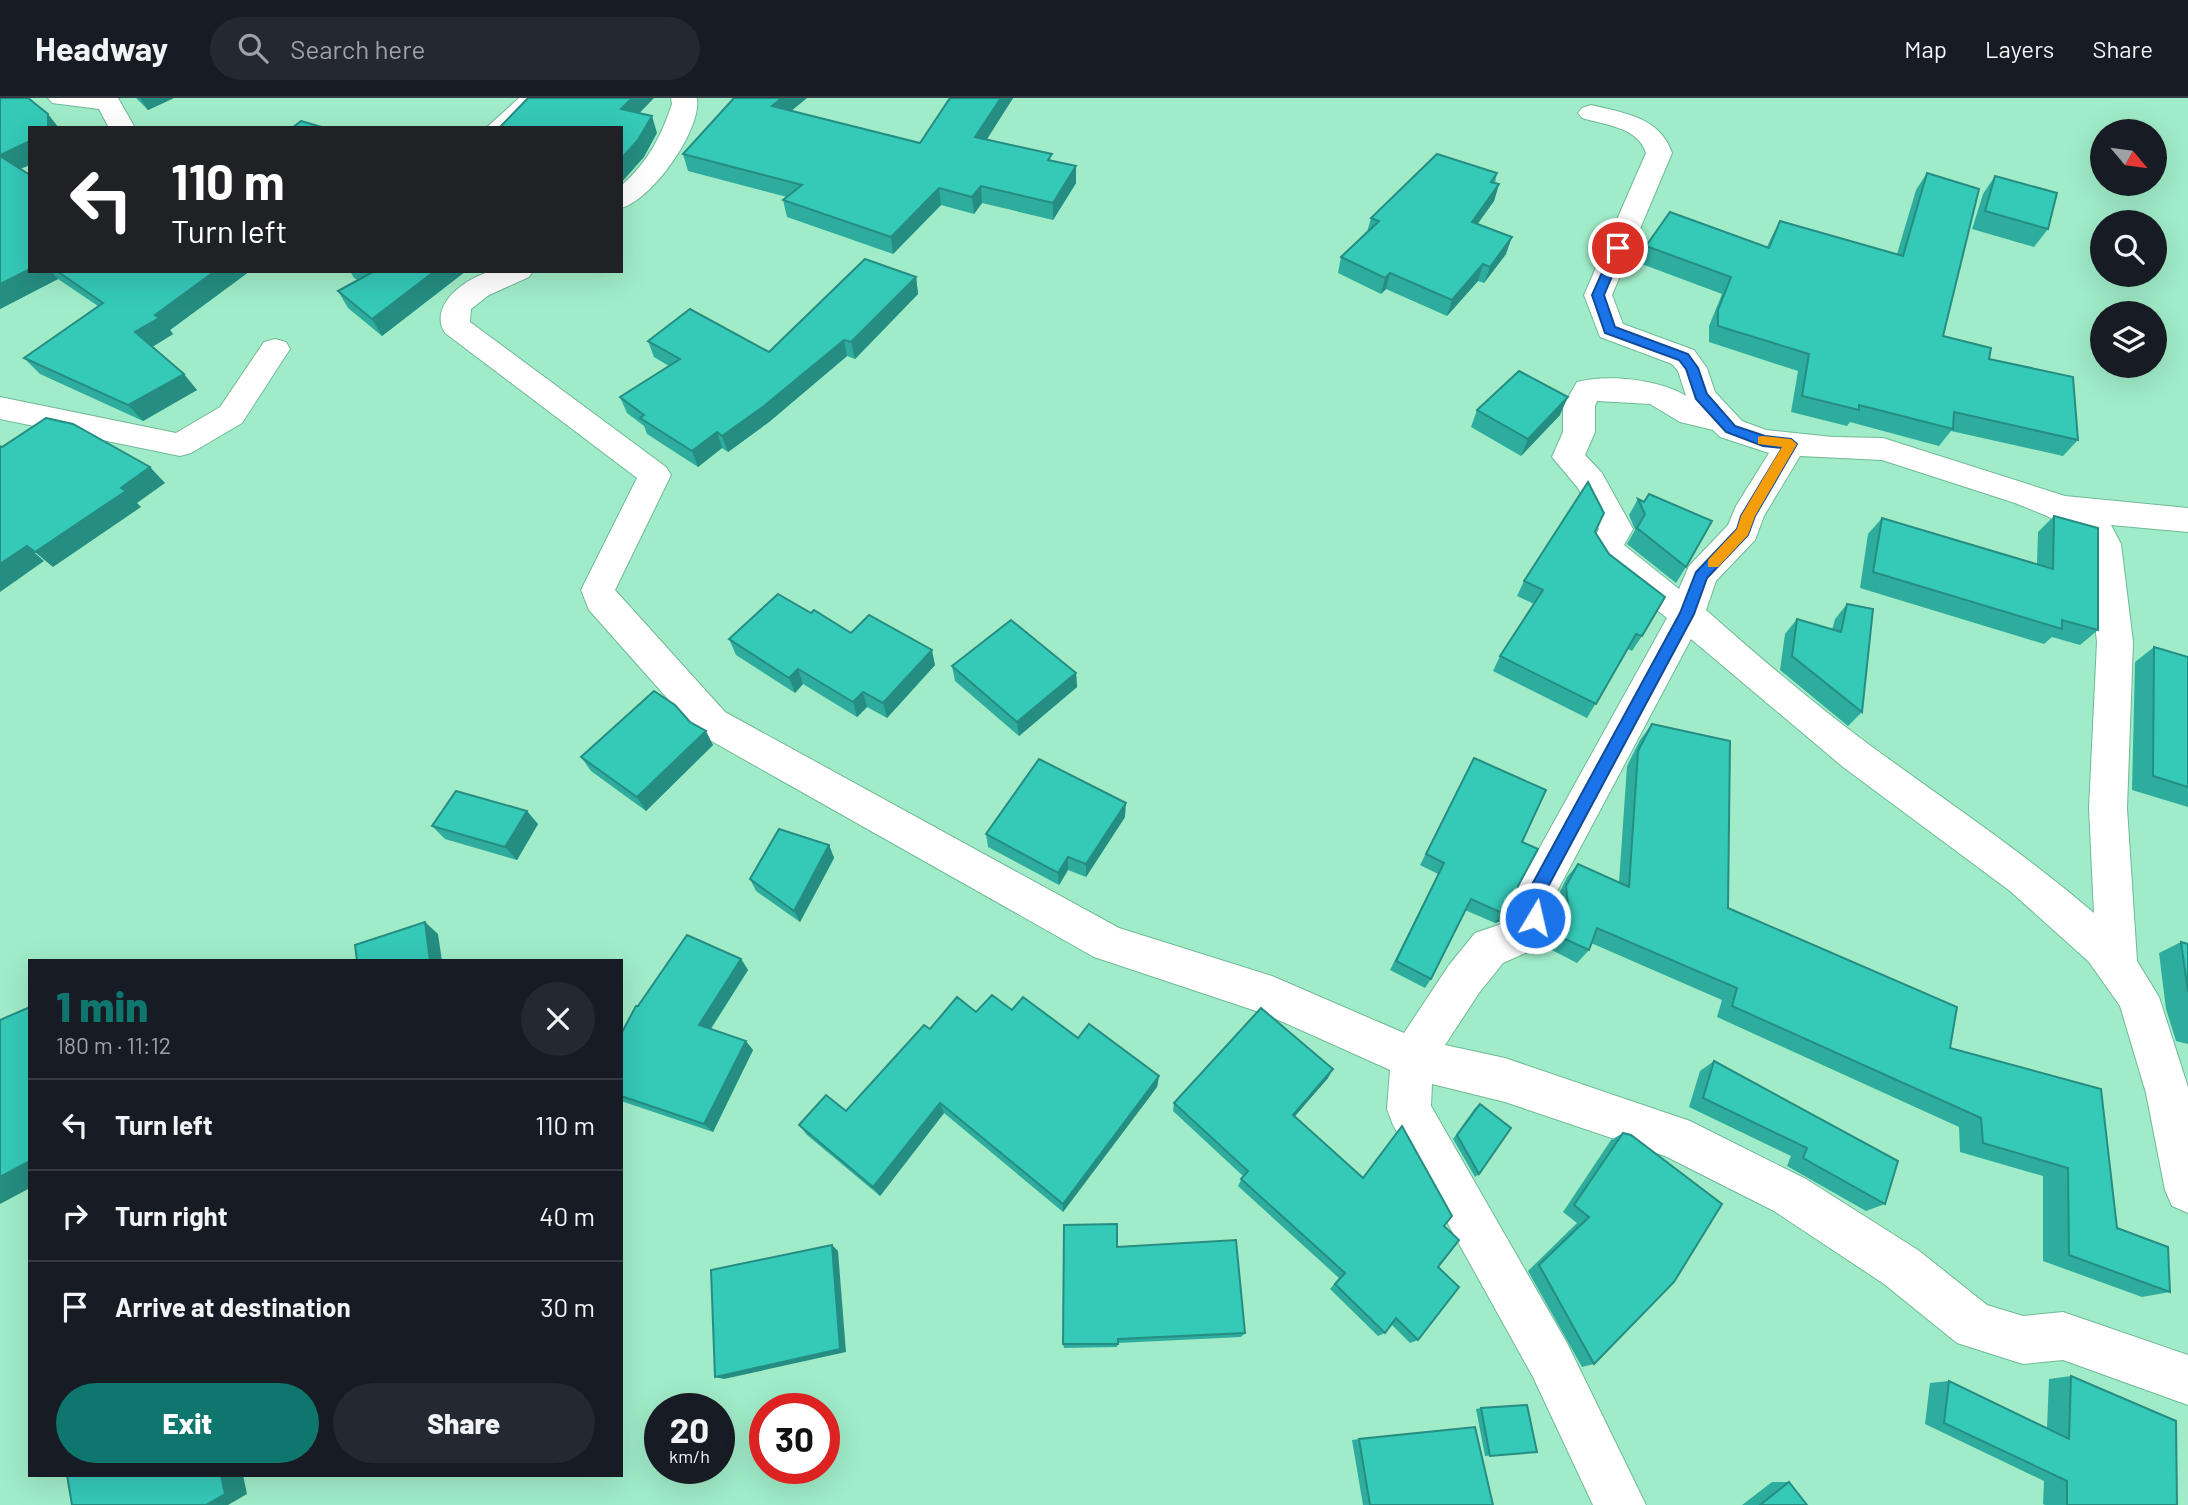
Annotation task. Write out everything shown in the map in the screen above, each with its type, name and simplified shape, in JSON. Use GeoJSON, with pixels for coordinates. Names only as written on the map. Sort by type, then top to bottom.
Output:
{"type":"FeatureCollection","features":[{"type":"Feature","properties":{"kind":"street"},"geometry":{"type":"LineString","coordinates":[[61,98],[108,102],[121,126]]}},
{"type":"Feature","properties":{"kind":"street"},"geometry":{"type":"LineString","coordinates":[[501,126],[534,98]]}},
{"type":"Feature","properties":{"kind":"street"},"geometry":{"type":"LineString","coordinates":[[623,198],[647,178],[673,144],[685,104],[684,98]]}},
{"type":"Feature","properties":{"kind":"street"},"geometry":{"type":"LineString","coordinates":[[1591,113],[1647,130],[1657,141],[1659,153],[1598,295],[1610,330],[1683,357],[1692,368],[1701,396],[1731,429],[1763,441],[1833,448],[1882,449],[2027,494],[2059,507],[2099,533],[2104,544],[2115,642],[2108,808],[2117,967]]}},
{"type":"Feature","properties":{"kind":"street"},"geometry":{"type":"LineString","coordinates":[[514,273],[479,288],[457,306],[455,326],[656,475],[598,590],[601,600],[712,723],[1109,944],[1272,996],[1412,1058],[1505,1080],[1674,1137],[1790,1195],[1901,1267],[1974,1325],[2023,1340],[2063,1336],[2188,1380]]}},
{"type":"Feature","properties":{"kind":"street"},"geometry":{"type":"LineString","coordinates":[[0,408],[180,445],[231,415],[275,349]]}},
{"type":"Feature","properties":{"kind":"street"},"geometry":{"type":"LineString","coordinates":[[1721,418],[1707,421],[1690,416],[1652,393],[1588,390],[1579,406],[1579,432],[1568,457],[1591,481],[1616,528],[1606,546],[1615,559],[1687,614],[1740,662],[1856,756],[2024,878],[2104,948],[2138,996],[2168,1093],[2188,1190]]}},
{"type":"Feature","properties":{"kind":"street"},"geometry":{"type":"LineString","coordinates":[[1620,1505],[1550,1360],[1409,1109],[1412,1058],[1464,979],[1490,947],[1507,943],[1527,933],[1535,918],[1534,898],[1687,614],[1701,575],[1743,531],[1748,516],[1791,444]]}},
{"type":"Feature","properties":{"kind":"street"},"geometry":{"type":"LineString","coordinates":[[2059,507],[2188,520]]}},
{"type":"Feature","properties":{"kind":"building"},"geometry":{"type":"Polygon","coordinates":[[[0,98],[28,98],[48,114],[48,126],[28,126],[28,142],[0,155],[0,98]]]}},
{"type":"Feature","properties":{"kind":"building"},"geometry":{"type":"Polygon","coordinates":[[[528,98],[632,98],[621,109],[652,116],[638,140],[623,157],[623,126],[501,126],[528,98]]]}},
{"type":"Feature","properties":{"kind":"building"},"geometry":{"type":"Polygon","coordinates":[[[734,98],[782,98],[772,106],[920,143],[950,98],[1001,98],[975,137],[1052,154],[1048,160],[1076,166],[1053,203],[981,186],[972,197],[939,188],[891,237],[783,200],[802,185],[683,154],[734,98]]]}},
{"type":"Feature","properties":{"kind":"building"},"geometry":{"type":"Polygon","coordinates":[[[301,121],[318,126],[295,126],[301,121]]]}},
{"type":"Feature","properties":{"kind":"building"},"geometry":{"type":"Polygon","coordinates":[[[1437,154],[1497,173],[1491,182],[1499,184],[1472,222],[1512,237],[1490,267],[1483,264],[1452,300],[1390,273],[1385,278],[1341,257],[1379,221],[1371,218],[1437,154]]]}},
{"type":"Feature","properties":{"kind":"building"},"geometry":{"type":"Polygon","coordinates":[[[0,156],[28,174],[28,270],[0,284],[0,156]]]}},
{"type":"Feature","properties":{"kind":"building"},"geometry":{"type":"Polygon","coordinates":[[[1927,173],[1979,189],[1943,336],[1991,348],[1989,359],[2073,377],[2078,440],[1954,412],[1953,429],[1859,405],[1859,410],[1802,396],[1809,354],[1718,326],[1718,310],[1731,277],[1646,246],[1670,212],[1769,248],[1780,221],[1903,256],[1927,173]]]}},
{"type":"Feature","properties":{"kind":"building"},"geometry":{"type":"Polygon","coordinates":[[[1995,176],[2057,193],[2048,229],[1985,211],[1995,176]]]}},
{"type":"Feature","properties":{"kind":"building"},"geometry":{"type":"Polygon","coordinates":[[[865,259],[916,277],[851,342],[844,340],[764,406],[722,436],[717,432],[692,451],[640,418],[644,415],[620,397],[680,359],[648,341],[690,309],[769,352],[865,259]]]}},
{"type":"Feature","properties":{"kind":"building"},"geometry":{"type":"Polygon","coordinates":[[[60,273],[212,273],[155,315],[159,318],[135,332],[184,374],[128,405],[24,358],[103,303],[60,273]]]}},
{"type":"Feature","properties":{"kind":"building"},"geometry":{"type":"Polygon","coordinates":[[[371,273],[432,273],[372,319],[338,291],[371,273]]]}},
{"type":"Feature","properties":{"kind":"building"},"geometry":{"type":"Polygon","coordinates":[[[1519,371],[1568,397],[1528,439],[1477,410],[1519,371]]]}},
{"type":"Feature","properties":{"kind":"building"},"geometry":{"type":"Polygon","coordinates":[[[46,418],[73,424],[150,467],[121,488],[126,491],[35,552],[27,546],[0,564],[0,446],[46,418]]]}},
{"type":"Feature","properties":{"kind":"building"},"geometry":{"type":"Polygon","coordinates":[[[1588,482],[1604,513],[1595,532],[1609,554],[1665,597],[1642,636],[1636,634],[1596,704],[1500,656],[1543,590],[1524,581],[1588,482]]]}},
{"type":"Feature","properties":{"kind":"building"},"geometry":{"type":"Polygon","coordinates":[[[1649,494],[1712,521],[1686,567],[1637,528],[1645,514],[1638,499],[1644,502],[1649,494]]]}},
{"type":"Feature","properties":{"kind":"building"},"geometry":{"type":"Polygon","coordinates":[[[2054,516],[2098,528],[2098,630],[2062,620],[2062,629],[1873,572],[1882,518],[2053,569],[2054,516]]]}},
{"type":"Feature","properties":{"kind":"building"},"geometry":{"type":"Polygon","coordinates":[[[778,594],[811,613],[814,610],[851,633],[869,615],[932,650],[883,703],[863,692],[853,702],[798,669],[789,678],[729,639],[778,594]]]}},
{"type":"Feature","properties":{"kind":"building"},"geometry":{"type":"Polygon","coordinates":[[[1847,604],[1873,609],[1862,712],[1792,656],[1797,619],[1841,632],[1847,604]]]}},
{"type":"Feature","properties":{"kind":"building"},"geometry":{"type":"Polygon","coordinates":[[[1011,620],[1076,673],[1017,722],[952,666],[1011,620]]]}},
{"type":"Feature","properties":{"kind":"building"},"geometry":{"type":"Polygon","coordinates":[[[2154,647],[2188,657],[2188,787],[2153,776],[2154,647]]]}},
{"type":"Feature","properties":{"kind":"building"},"geometry":{"type":"Polygon","coordinates":[[[654,691],[675,705],[690,722],[706,731],[637,797],[581,757],[654,691]]]}},
{"type":"Feature","properties":{"kind":"building"},"geometry":{"type":"Polygon","coordinates":[[[1652,724],[1730,741],[1728,908],[1957,1007],[1950,1048],[2101,1089],[2117,1228],[2168,1247],[2170,1292],[2069,1255],[2068,1168],[1983,1143],[1981,1118],[1732,1006],[1737,988],[1597,928],[1589,950],[1554,934],[1568,906],[1566,886],[1578,864],[1629,887],[1638,751],[1652,724]]]}},
{"type":"Feature","properties":{"kind":"building"},"geometry":{"type":"Polygon","coordinates":[[[1474,758],[1546,790],[1522,842],[1538,849],[1518,886],[1518,908],[1502,913],[1471,899],[1431,979],[1396,961],[1444,863],[1426,854],[1474,758]]]}},
{"type":"Feature","properties":{"kind":"building"},"geometry":{"type":"Polygon","coordinates":[[[1039,759],[1126,803],[1086,864],[1068,857],[1058,873],[986,834],[1039,759]]]}},
{"type":"Feature","properties":{"kind":"building"},"geometry":{"type":"Polygon","coordinates":[[[456,791],[527,811],[505,847],[432,826],[456,791]]]}},
{"type":"Feature","properties":{"kind":"building"},"geometry":{"type":"Polygon","coordinates":[[[779,829],[829,845],[794,911],[750,879],[779,829]]]}},
{"type":"Feature","properties":{"kind":"building"},"geometry":{"type":"Polygon","coordinates":[[[425,922],[430,959],[357,959],[355,945],[425,922]]]}},
{"type":"Feature","properties":{"kind":"building"},"geometry":{"type":"Polygon","coordinates":[[[687,935],[741,959],[699,1025],[746,1041],[704,1124],[623,1097],[623,1030],[687,935]]]}},
{"type":"Feature","properties":{"kind":"building"},"geometry":{"type":"Polygon","coordinates":[[[2181,942],[2188,944],[2188,992],[2181,942]]]}},
{"type":"Feature","properties":{"kind":"building"},"geometry":{"type":"Polygon","coordinates":[[[992,995],[1012,1010],[1023,997],[1078,1038],[1089,1024],[1159,1076],[1063,1204],[940,1103],[873,1187],[799,1125],[826,1095],[846,1111],[924,1025],[930,1029],[957,997],[976,1012],[992,995]]]}},
{"type":"Feature","properties":{"kind":"building"},"geometry":{"type":"Polygon","coordinates":[[[28,1008],[28,1162],[0,1177],[0,1020],[28,1008]]]}},
{"type":"Feature","properties":{"kind":"building"},"geometry":{"type":"Polygon","coordinates":[[[1261,1008],[1333,1069],[1293,1115],[1363,1178],[1402,1126],[1452,1216],[1444,1226],[1459,1240],[1438,1267],[1459,1287],[1418,1340],[1396,1318],[1385,1333],[1335,1284],[1345,1273],[1241,1179],[1248,1171],[1174,1103],[1261,1008]]]}},
{"type":"Feature","properties":{"kind":"building"},"geometry":{"type":"Polygon","coordinates":[[[1714,1061],[1898,1161],[1885,1204],[1803,1158],[1807,1148],[1703,1098],[1714,1061]]]}},
{"type":"Feature","properties":{"kind":"building"},"geometry":{"type":"Polygon","coordinates":[[[1480,1104],[1511,1128],[1479,1174],[1457,1135],[1480,1104]]]}},
{"type":"Feature","properties":{"kind":"building"},"geometry":{"type":"Polygon","coordinates":[[[1623,1133],[1631,1135],[1722,1204],[1674,1282],[1594,1364],[1539,1265],[1589,1217],[1574,1205],[1623,1133]]]}},
{"type":"Feature","properties":{"kind":"building"},"geometry":{"type":"Polygon","coordinates":[[[1117,1224],[1117,1247],[1236,1240],[1245,1333],[1118,1339],[1118,1344],[1063,1344],[1064,1225],[1117,1224]]]}},
{"type":"Feature","properties":{"kind":"building"},"geometry":{"type":"Polygon","coordinates":[[[832,1245],[840,1349],[715,1377],[711,1270],[832,1245]]]}},
{"type":"Feature","properties":{"kind":"building"},"geometry":{"type":"Polygon","coordinates":[[[2071,1376],[2176,1421],[2177,1505],[2067,1505],[2067,1481],[1944,1423],[1949,1381],[2069,1439],[2071,1376]]]}},
{"type":"Feature","properties":{"kind":"building"},"geometry":{"type":"Polygon","coordinates":[[[1527,1405],[1537,1452],[1490,1456],[1481,1408],[1527,1405]]]}},
{"type":"Feature","properties":{"kind":"building"},"geometry":{"type":"Polygon","coordinates":[[[1475,1427],[1493,1505],[1370,1505],[1359,1439],[1475,1427]]]}},
{"type":"Feature","properties":{"kind":"building"},"geometry":{"type":"Polygon","coordinates":[[[67,1477],[221,1477],[225,1494],[206,1505],[72,1505],[67,1477]]]}},
{"type":"Feature","properties":{"kind":"building"},"geometry":{"type":"Polygon","coordinates":[[[1789,1482],[1807,1505],[1760,1505],[1789,1482]]]}},
{"type":"Feature","properties":{"kind":"slow traffic"},"geometry":{"type":"LineString","coordinates":[[1713,563],[1743,531],[1748,516],[1791,444],[1762,440]]}},
{"type":"Feature","properties":{"kind":"route"},"geometry":{"type":"LineString","coordinates":[[1535,918],[1534,898],[1687,614],[1701,575],[1743,531],[1748,516],[1791,444],[1763,441],[1731,429],[1701,396],[1692,368],[1683,357],[1610,330],[1598,295],[1618,248]]}}]}
